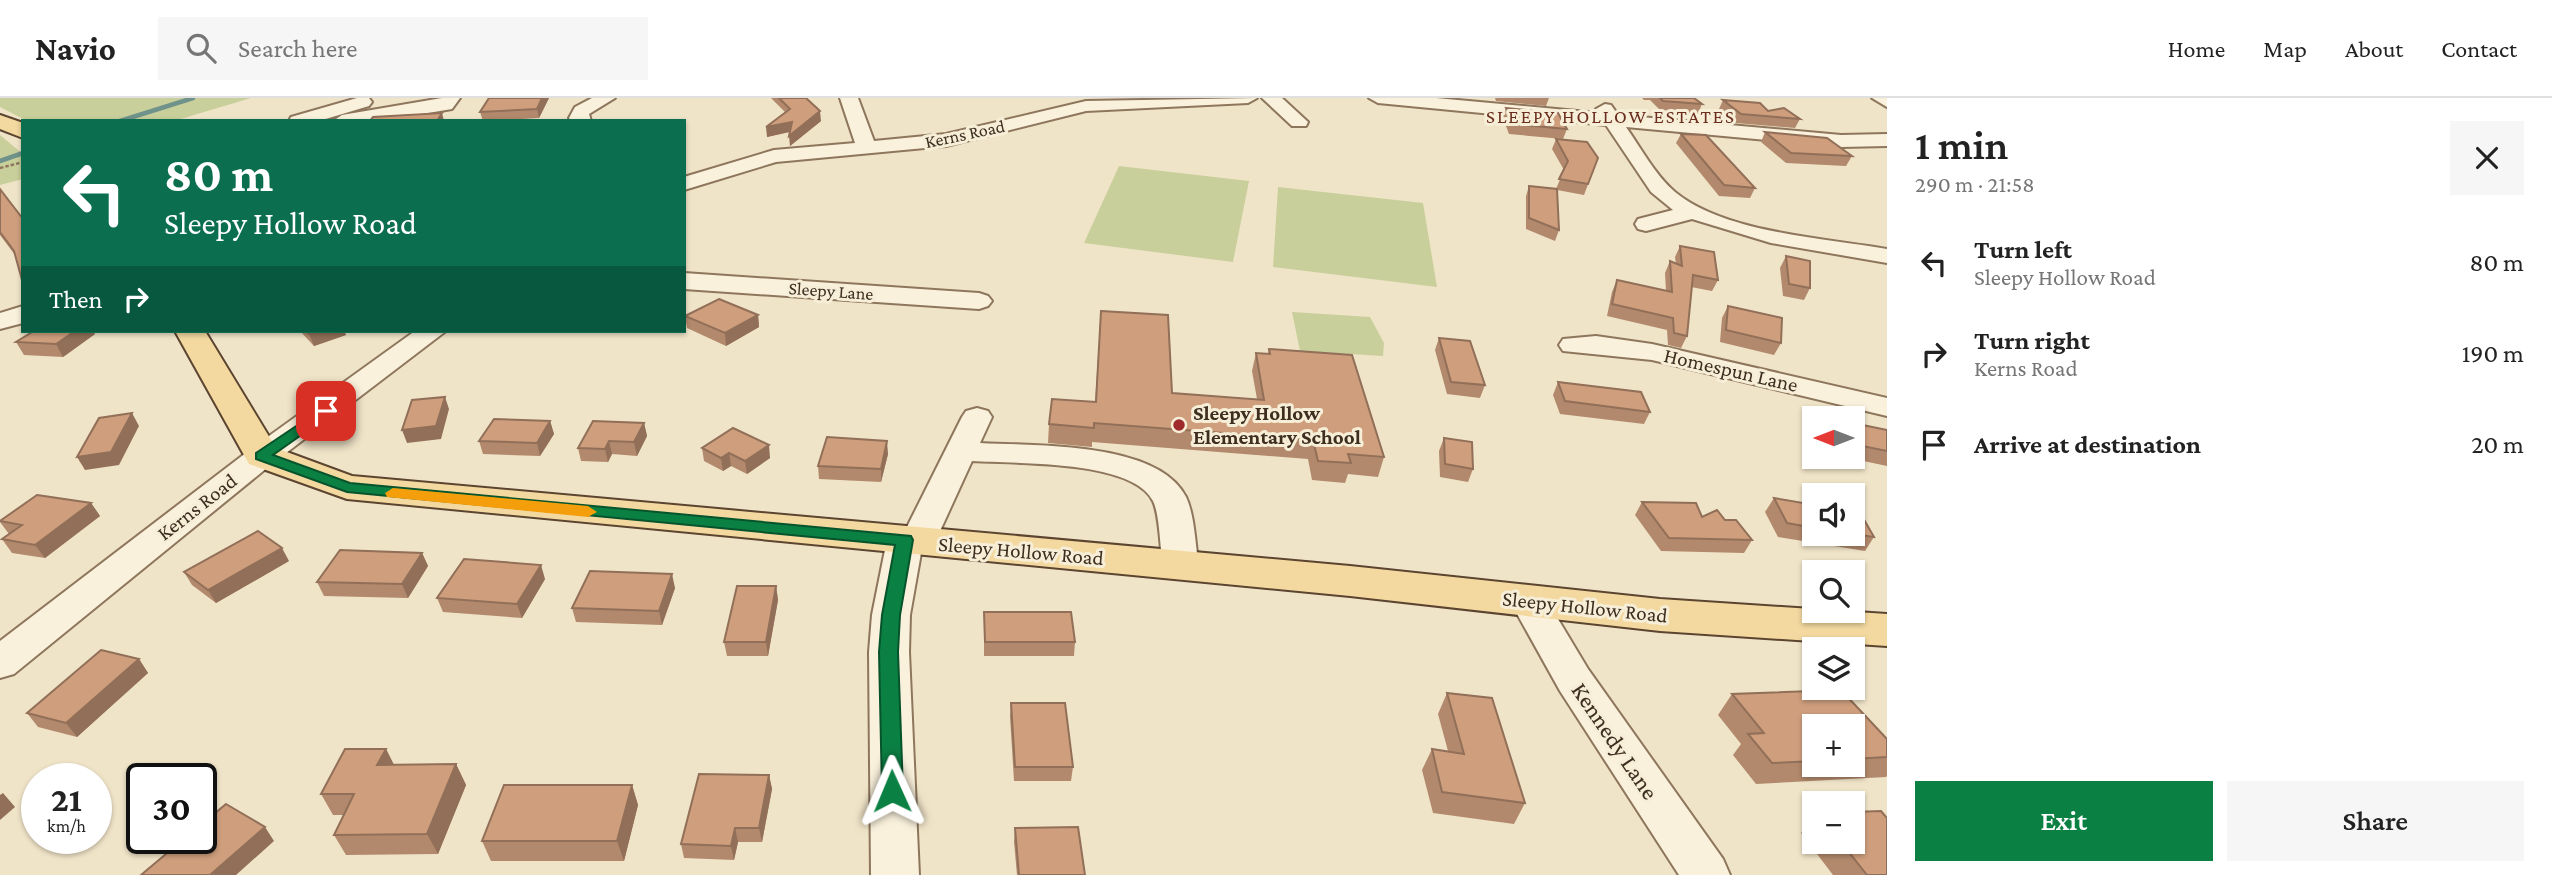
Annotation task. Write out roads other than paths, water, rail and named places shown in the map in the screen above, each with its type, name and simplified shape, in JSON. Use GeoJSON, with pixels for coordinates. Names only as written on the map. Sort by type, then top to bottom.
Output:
{"type":"FeatureCollection","features":[{"type":"Feature","properties":{"kind":"main road"},"geometry":{"type":"LineString","coordinates":[[0,121],[21,130]]}},
{"type":"Feature","properties":{"kind":"main road"},"geometry":{"type":"LineString","coordinates":[[191,333],[261,456]]}},
{"type":"Feature","properties":{"kind":"main road","name":"Sleepy Hollow Road"},"geometry":{"type":"LineString","coordinates":[[261,456],[360,489],[1350,580],[1530,603],[1747,622],[1887,630]]}},
{"type":"Feature","properties":{"kind":"street"},"geometry":{"type":"LineString","coordinates":[[304,119],[372,98]]}},
{"type":"Feature","properties":{"kind":"street"},"geometry":{"type":"LineString","coordinates":[[355,119],[446,105],[452,98]]}},
{"type":"Feature","properties":{"kind":"street"},"geometry":{"type":"LineString","coordinates":[[580,119],[585,108],[606,98]]}},
{"type":"Feature","properties":{"kind":"street"},"geometry":{"type":"LineString","coordinates":[[849,98],[867,149]]}},
{"type":"Feature","properties":{"kind":"street","name":"Kerns Road"},"geometry":{"type":"LineString","coordinates":[[686,183],[756,160],[946,140],[1098,101],[1248,98]]}},
{"type":"Feature","properties":{"kind":"street"},"geometry":{"type":"LineString","coordinates":[[1272,98],[1299,122]]}},
{"type":"Feature","properties":{"kind":"street"},"geometry":{"type":"LineString","coordinates":[[1378,98],[1842,141],[1887,140]]}},
{"type":"Feature","properties":{"kind":"street"},"geometry":{"type":"LineString","coordinates":[[1598,98],[1664,193],[1694,212],[1760,232],[1887,256]]}},
{"type":"Feature","properties":{"kind":"street"},"geometry":{"type":"LineString","coordinates":[[1881,98],[1887,102]]}},
{"type":"Feature","properties":{"kind":"street"},"geometry":{"type":"LineString","coordinates":[[1646,225],[1694,212]]}},
{"type":"Feature","properties":{"kind":"street","name":"Sleepy Lane"},"geometry":{"type":"LineString","coordinates":[[686,281],[979,301]]}},
{"type":"Feature","properties":{"kind":"street"},"geometry":{"type":"LineString","coordinates":[[0,321],[21,315]]}},
{"type":"Feature","properties":{"kind":"street","name":"Kerns Road"},"geometry":{"type":"LineString","coordinates":[[0,663],[261,456],[345,398],[429,333]]}},
{"type":"Feature","properties":{"kind":"street","name":"Homespun Lane"},"geometry":{"type":"LineString","coordinates":[[1573,345],[1596,344],[1652,352],[1887,407]]}},
{"type":"Feature","properties":{"kind":"street"},"geometry":{"type":"LineString","coordinates":[[895,875],[889,652],[891,615],[911,541],[977,417]]}},
{"type":"Feature","properties":{"kind":"street"},"geometry":{"type":"LineString","coordinates":[[961,451],[1083,459],[1122,466],[1152,480],[1170,499],[1181,566]]}},
{"type":"Feature","properties":{"kind":"street","name":"Kennedy Lane"},"geometry":{"type":"LineString","coordinates":[[1530,603],[1574,680],[1706,875]]}},
{"type":"Feature","properties":{"kind":"waterway"},"geometry":{"type":"LineString","coordinates":[[126,119],[193,98]]}},
{"type":"Feature","properties":{"kind":"waterway"},"geometry":{"type":"LineString","coordinates":[[0,161],[21,154]]}},
{"type":"Feature","properties":{"kind":"place","name":"Sleepy Hollow Elementary School"},"geometry":{"type":"Point","coordinates":[1179,425]}},
{"type":"Feature","properties":{"kind":"district","name":"SLEEPY HOLLOW ESTATES"},"geometry":{"type":"Point","coordinates":[1611,116]}}]}
